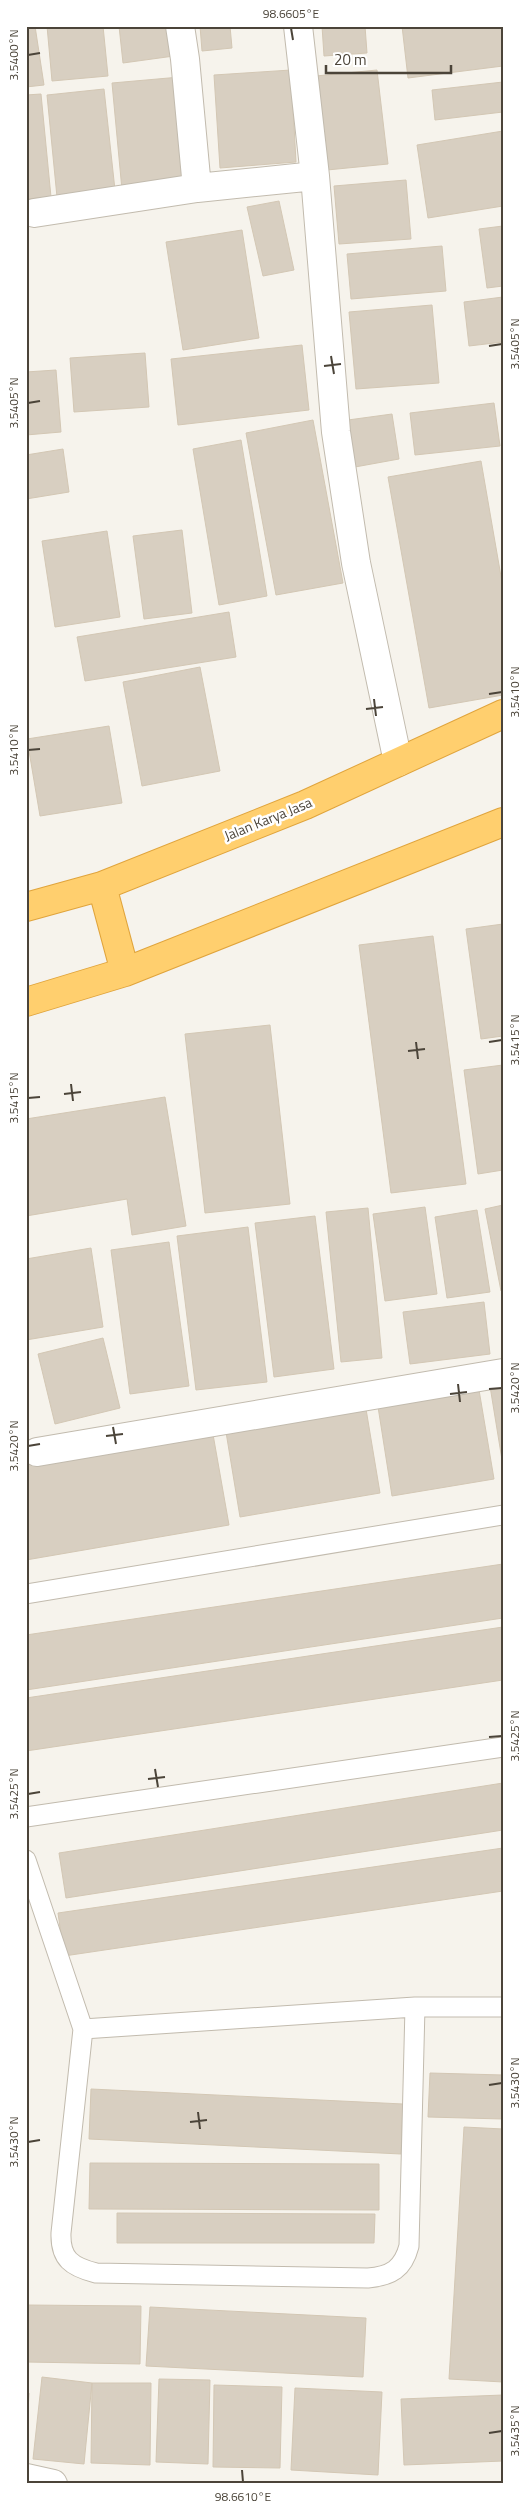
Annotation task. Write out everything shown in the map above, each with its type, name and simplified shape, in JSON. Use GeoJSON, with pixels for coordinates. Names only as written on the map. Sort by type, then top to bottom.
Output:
{"type":"FeatureCollection","features":[{"type":"Feature","properties":{"kind":"highway","name":"Jalan Karya Jasa"},"geometry":{"type":"LineString","coordinates":[[26,906],[102,886],[305,805],[503,714]]}},
{"type":"Feature","properties":{"kind":"highway"},"geometry":{"type":"LineString","coordinates":[[26,1002],[125,972],[503,822]]}},
{"type":"Feature","properties":{"kind":"highway"},"geometry":{"type":"LineString","coordinates":[[102,886],[125,972]]}},
{"type":"Feature","properties":{"kind":"street"},"geometry":{"type":"LineString","coordinates":[[180,26],[185,59],[197,188]]}},
{"type":"Feature","properties":{"kind":"street"},"geometry":{"type":"LineString","coordinates":[[298,26],[315,176],[336,432],[356,563],[398,762]]}},
{"type":"Feature","properties":{"kind":"street"},"geometry":{"type":"LineString","coordinates":[[34,213],[197,188],[315,176]]}},
{"type":"Feature","properties":{"kind":"street"},"geometry":{"type":"LineString","coordinates":[[37,1452],[503,1373]]}},
{"type":"Feature","properties":{"kind":"street"},"geometry":{"type":"LineString","coordinates":[[26,2478],[53,2484]]}},
{"type":"Feature","properties":{"kind":"lane"},"geometry":{"type":"LineString","coordinates":[[26,1594],[503,1515]]}},
{"type":"Feature","properties":{"kind":"lane"},"geometry":{"type":"LineString","coordinates":[[26,1817],[503,1747]]}},
{"type":"Feature","properties":{"kind":"lane"},"geometry":{"type":"LineString","coordinates":[[26,1860],[82,2029],[60,2247],[71,2262],[81,2269],[96,2273],[368,2278],[391,2274],[401,2267],[409,2246],[415,2007]]}},
{"type":"Feature","properties":{"kind":"lane"},"geometry":{"type":"LineString","coordinates":[[82,2029],[415,2007],[503,2007]]}},
{"type":"Feature","properties":{"kind":"building"},"geometry":{"type":"Polygon","coordinates":[[[26,26],[35,26],[44,85],[26,87],[26,26]]]}},
{"type":"Feature","properties":{"kind":"building"},"geometry":{"type":"Polygon","coordinates":[[[47,26],[103,26],[108,76],[52,81],[47,26]]]}},
{"type":"Feature","properties":{"kind":"building"},"geometry":{"type":"Polygon","coordinates":[[[119,26],[171,26],[174,56],[123,63],[119,26]]]}},
{"type":"Feature","properties":{"kind":"building"},"geometry":{"type":"Polygon","coordinates":[[[200,26],[230,26],[232,48],[202,51],[200,26]]]}},
{"type":"Feature","properties":{"kind":"building"},"geometry":{"type":"Polygon","coordinates":[[[322,26],[365,26],[367,53],[324,56],[322,26]]]}},
{"type":"Feature","properties":{"kind":"building"},"geometry":{"type":"Polygon","coordinates":[[[402,26],[503,26],[503,66],[408,78],[402,26]]]}},
{"type":"Feature","properties":{"kind":"building"},"geometry":{"type":"Polygon","coordinates":[[[291,70],[296,162],[220,168],[214,75],[291,70]]]}},
{"type":"Feature","properties":{"kind":"building"},"geometry":{"type":"Polygon","coordinates":[[[377,70],[388,164],[327,170],[316,76],[377,70]]]}},
{"type":"Feature","properties":{"kind":"building"},"geometry":{"type":"Polygon","coordinates":[[[180,77],[189,184],[122,190],[112,83],[180,77]]]}},
{"type":"Feature","properties":{"kind":"building"},"geometry":{"type":"Polygon","coordinates":[[[503,82],[503,112],[435,120],[432,90],[503,82]]]}},
{"type":"Feature","properties":{"kind":"building"},"geometry":{"type":"Polygon","coordinates":[[[104,89],[115,190],[57,197],[47,95],[104,89]]]}},
{"type":"Feature","properties":{"kind":"building"},"geometry":{"type":"Polygon","coordinates":[[[41,94],[51,197],[26,199],[26,95],[41,94]]]}},
{"type":"Feature","properties":{"kind":"building"},"geometry":{"type":"Polygon","coordinates":[[[503,131],[503,206],[428,218],[417,145],[503,131]]]}},
{"type":"Feature","properties":{"kind":"building"},"geometry":{"type":"Polygon","coordinates":[[[406,180],[411,239],[339,244],[334,186],[406,180]]]}},
{"type":"Feature","properties":{"kind":"building"},"geometry":{"type":"Polygon","coordinates":[[[279,201],[294,270],[263,276],[247,207],[279,201]]]}},
{"type":"Feature","properties":{"kind":"building"},"geometry":{"type":"Polygon","coordinates":[[[503,226],[503,286],[487,288],[479,229],[503,226]]]}},
{"type":"Feature","properties":{"kind":"building"},"geometry":{"type":"Polygon","coordinates":[[[242,230],[259,338],[183,350],[166,242],[242,230]]]}},
{"type":"Feature","properties":{"kind":"building"},"geometry":{"type":"Polygon","coordinates":[[[442,246],[446,291],[351,299],[347,254],[442,246]]]}},
{"type":"Feature","properties":{"kind":"building"},"geometry":{"type":"Polygon","coordinates":[[[503,297],[503,342],[469,346],[464,302],[503,297]]]}},
{"type":"Feature","properties":{"kind":"building"},"geometry":{"type":"Polygon","coordinates":[[[432,305],[439,383],[356,389],[349,312],[432,305]]]}},
{"type":"Feature","properties":{"kind":"building"},"geometry":{"type":"Polygon","coordinates":[[[302,345],[309,410],[178,425],[171,359],[302,345]]]}},
{"type":"Feature","properties":{"kind":"building"},"geometry":{"type":"Polygon","coordinates":[[[145,353],[149,407],[74,412],[70,358],[145,353]]]}},
{"type":"Feature","properties":{"kind":"building"},"geometry":{"type":"Polygon","coordinates":[[[56,370],[61,432],[26,435],[26,372],[56,370]]]}},
{"type":"Feature","properties":{"kind":"building"},"geometry":{"type":"Polygon","coordinates":[[[494,403],[500,446],[415,455],[410,413],[494,403]]]}},
{"type":"Feature","properties":{"kind":"building"},"geometry":{"type":"Polygon","coordinates":[[[392,414],[399,459],[355,467],[348,420],[392,414]]]}},
{"type":"Feature","properties":{"kind":"building"},"geometry":{"type":"Polygon","coordinates":[[[313,420],[343,583],[276,595],[246,433],[313,420]]]}},
{"type":"Feature","properties":{"kind":"building"},"geometry":{"type":"Polygon","coordinates":[[[241,440],[267,596],[219,605],[193,449],[241,440]]]}},
{"type":"Feature","properties":{"kind":"building"},"geometry":{"type":"Polygon","coordinates":[[[63,449],[69,492],[26,499],[26,455],[63,449]]]}},
{"type":"Feature","properties":{"kind":"building"},"geometry":{"type":"Polygon","coordinates":[[[481,461],[503,588],[503,695],[429,708],[388,477],[481,461]]]}},
{"type":"Feature","properties":{"kind":"building"},"geometry":{"type":"Polygon","coordinates":[[[182,530],[192,613],[144,619],[133,536],[182,530]]]}},
{"type":"Feature","properties":{"kind":"building"},"geometry":{"type":"Polygon","coordinates":[[[107,531],[120,617],[55,627],[42,541],[107,531]]]}},
{"type":"Feature","properties":{"kind":"building"},"geometry":{"type":"Polygon","coordinates":[[[229,612],[236,657],[85,681],[77,637],[229,612]]]}},
{"type":"Feature","properties":{"kind":"building"},"geometry":{"type":"Polygon","coordinates":[[[200,667],[220,771],[142,786],[123,682],[200,667]]]}},
{"type":"Feature","properties":{"kind":"building"},"geometry":{"type":"Polygon","coordinates":[[[109,726],[122,803],[40,816],[27,739],[109,726]]]}},
{"type":"Feature","properties":{"kind":"building"},"geometry":{"type":"Polygon","coordinates":[[[503,924],[503,1036],[481,1039],[466,929],[503,924]]]}},
{"type":"Feature","properties":{"kind":"building"},"geometry":{"type":"Polygon","coordinates":[[[433,936],[466,1184],[391,1193],[359,945],[433,936]]]}},
{"type":"Feature","properties":{"kind":"building"},"geometry":{"type":"Polygon","coordinates":[[[270,1025],[290,1204],[205,1213],[185,1034],[270,1025]]]}},
{"type":"Feature","properties":{"kind":"building"},"geometry":{"type":"Polygon","coordinates":[[[503,1065],[503,1170],[478,1174],[464,1070],[503,1065]]]}},
{"type":"Feature","properties":{"kind":"building"},"geometry":{"type":"Polygon","coordinates":[[[165,1097],[186,1226],[132,1235],[127,1199],[26,1216],[26,1119],[165,1097]]]}},
{"type":"Feature","properties":{"kind":"building"},"geometry":{"type":"Polygon","coordinates":[[[503,1205],[503,1291],[501,1291],[485,1209],[503,1205]]]}},
{"type":"Feature","properties":{"kind":"building"},"geometry":{"type":"Polygon","coordinates":[[[425,1207],[437,1294],[385,1301],[373,1214],[425,1207]]]}},
{"type":"Feature","properties":{"kind":"building"},"geometry":{"type":"Polygon","coordinates":[[[368,1208],[382,1358],[341,1362],[326,1212],[368,1208]]]}},
{"type":"Feature","properties":{"kind":"building"},"geometry":{"type":"Polygon","coordinates":[[[477,1210],[490,1292],[447,1298],[435,1217],[477,1210]]]}},
{"type":"Feature","properties":{"kind":"building"},"geometry":{"type":"Polygon","coordinates":[[[315,1216],[334,1369],[274,1377],[255,1223],[315,1216]]]}},
{"type":"Feature","properties":{"kind":"building"},"geometry":{"type":"Polygon","coordinates":[[[248,1227],[267,1382],[196,1390],[177,1236],[248,1227]]]}},
{"type":"Feature","properties":{"kind":"building"},"geometry":{"type":"Polygon","coordinates":[[[169,1242],[189,1386],[130,1394],[111,1250],[169,1242]]]}},
{"type":"Feature","properties":{"kind":"building"},"geometry":{"type":"Polygon","coordinates":[[[91,1248],[103,1327],[26,1340],[26,1259],[91,1248]]]}},
{"type":"Feature","properties":{"kind":"building"},"geometry":{"type":"Polygon","coordinates":[[[484,1302],[490,1354],[410,1364],[403,1312],[484,1302]]]}},
{"type":"Feature","properties":{"kind":"building"},"geometry":{"type":"Polygon","coordinates":[[[103,1338],[120,1408],[55,1424],[38,1354],[103,1338]]]}},
{"type":"Feature","properties":{"kind":"building"},"geometry":{"type":"Polygon","coordinates":[[[477,1378],[494,1479],[392,1496],[376,1394],[477,1378]]]}},
{"type":"Feature","properties":{"kind":"building"},"geometry":{"type":"Polygon","coordinates":[[[503,1378],[503,1466],[489,1380],[503,1378]]]}},
{"type":"Feature","properties":{"kind":"building"},"geometry":{"type":"Polygon","coordinates":[[[364,1397],[380,1493],[240,1517],[224,1420],[364,1397]]]}},
{"type":"Feature","properties":{"kind":"building"},"geometry":{"type":"Polygon","coordinates":[[[211,1423],[229,1525],[26,1560],[26,1455],[211,1423]]]}},
{"type":"Feature","properties":{"kind":"building"},"geometry":{"type":"Polygon","coordinates":[[[503,1564],[503,1618],[26,1690],[26,1635],[503,1564]]]}},
{"type":"Feature","properties":{"kind":"building"},"geometry":{"type":"Polygon","coordinates":[[[503,1627],[503,1680],[26,1751],[26,1698],[503,1627]]]}},
{"type":"Feature","properties":{"kind":"building"},"geometry":{"type":"Polygon","coordinates":[[[503,1783],[503,1830],[66,1898],[59,1853],[503,1783]]]}},
{"type":"Feature","properties":{"kind":"building"},"geometry":{"type":"Polygon","coordinates":[[[503,1848],[503,1891],[64,1956],[58,1913],[503,1848]]]}},
{"type":"Feature","properties":{"kind":"building"},"geometry":{"type":"Polygon","coordinates":[[[430,2073],[503,2075],[503,2119],[428,2117],[430,2073]]]}},
{"type":"Feature","properties":{"kind":"building"},"geometry":{"type":"Polygon","coordinates":[[[91,2089],[403,2104],[401,2154],[89,2139],[91,2089]]]}},
{"type":"Feature","properties":{"kind":"building"},"geometry":{"type":"Polygon","coordinates":[[[464,2127],[503,2129],[503,2382],[449,2379],[464,2127]]]}},
{"type":"Feature","properties":{"kind":"building"},"geometry":{"type":"Polygon","coordinates":[[[90,2163],[379,2164],[379,2210],[89,2209],[90,2163]]]}},
{"type":"Feature","properties":{"kind":"building"},"geometry":{"type":"Polygon","coordinates":[[[117,2213],[375,2214],[374,2243],[117,2243],[117,2213]]]}},
{"type":"Feature","properties":{"kind":"building"},"geometry":{"type":"Polygon","coordinates":[[[26,2305],[141,2306],[140,2364],[26,2362],[26,2305]]]}},
{"type":"Feature","properties":{"kind":"building"},"geometry":{"type":"Polygon","coordinates":[[[150,2307],[366,2318],[363,2377],[146,2366],[150,2307]]]}},
{"type":"Feature","properties":{"kind":"building"},"geometry":{"type":"Polygon","coordinates":[[[42,2377],[92,2383],[84,2464],[33,2459],[42,2377]]]}},
{"type":"Feature","properties":{"kind":"building"},"geometry":{"type":"Polygon","coordinates":[[[159,2379],[210,2380],[208,2464],[156,2462],[159,2379]]]}},
{"type":"Feature","properties":{"kind":"building"},"geometry":{"type":"Polygon","coordinates":[[[92,2383],[151,2383],[150,2465],[91,2463],[92,2383]]]}},
{"type":"Feature","properties":{"kind":"building"},"geometry":{"type":"Polygon","coordinates":[[[214,2385],[282,2387],[280,2468],[213,2467],[214,2385]]]}},
{"type":"Feature","properties":{"kind":"building"},"geometry":{"type":"Polygon","coordinates":[[[295,2388],[382,2392],[378,2475],[291,2470],[295,2388]]]}},
{"type":"Feature","properties":{"kind":"building"},"geometry":{"type":"Polygon","coordinates":[[[26,2392],[29,2393],[26,2448],[26,2392]]]}},
{"type":"Feature","properties":{"kind":"building"},"geometry":{"type":"Polygon","coordinates":[[[503,2395],[503,2461],[404,2465],[401,2399],[503,2395]]]}}]}
